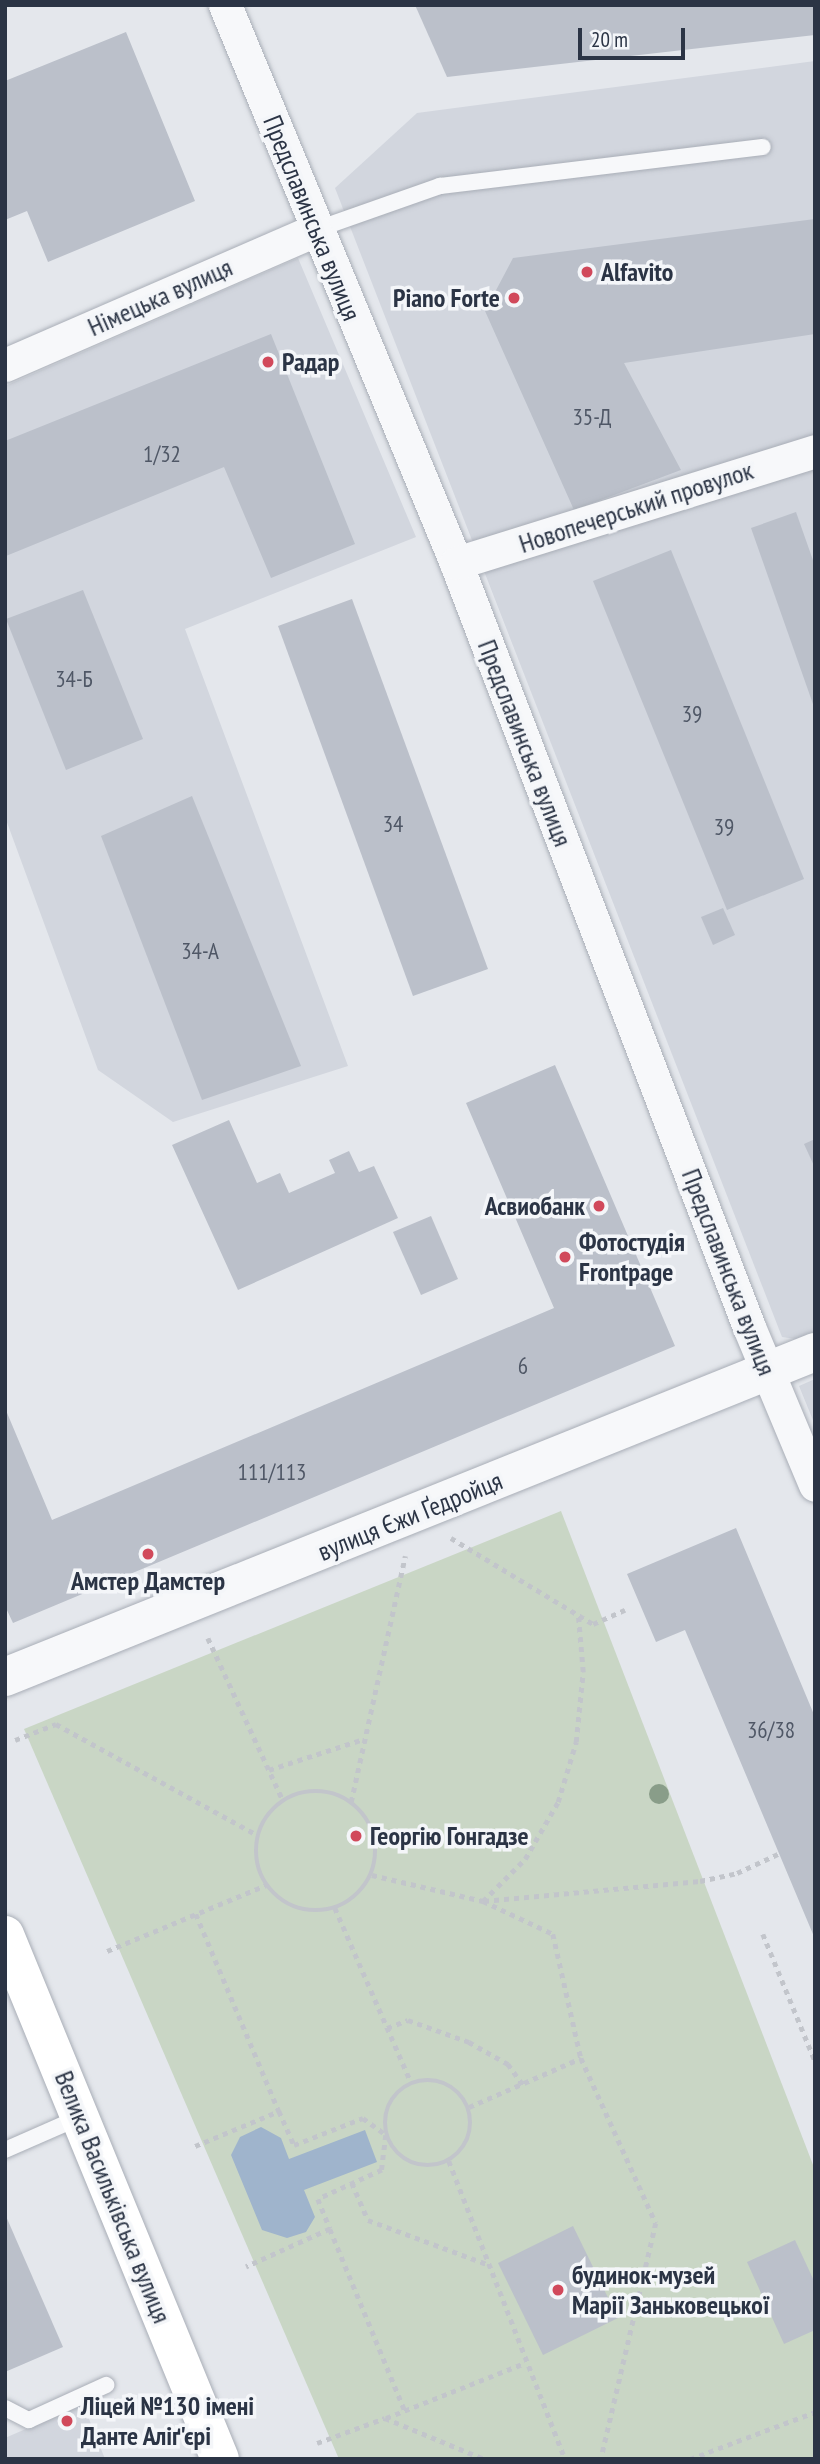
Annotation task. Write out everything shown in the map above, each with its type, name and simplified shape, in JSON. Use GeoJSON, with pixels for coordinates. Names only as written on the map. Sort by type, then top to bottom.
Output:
{"type":"FeatureCollection","features":[{"type":"Feature","properties":{"kind":"main road","name":"Велика Васильківська вулиця"},"geometry":{"type":"LineString","coordinates":[[5,1935],[220,2459]]}},
{"type":"Feature","properties":{"kind":"street","name":"Предславинська вулиця"},"geometry":{"type":"LineString","coordinates":[[225,5],[315,230],[456,563],[767,1373],[815,1485]]}},
{"type":"Feature","properties":{"kind":"street","name":"Німецька вулиця"},"geometry":{"type":"LineString","coordinates":[[5,365],[315,230]]}},
{"type":"Feature","properties":{"kind":"street","name":"Новопечерський провулок"},"geometry":{"type":"LineString","coordinates":[[456,563],[815,451]]}},
{"type":"Feature","properties":{"kind":"street","name":"вулиця Єжи Ґедройця"},"geometry":{"type":"LineString","coordinates":[[5,1677],[815,1352]]}},
{"type":"Feature","properties":{"kind":"lane"},"geometry":{"type":"LineString","coordinates":[[315,230],[440,186],[762,147]]}},
{"type":"Feature","properties":{"kind":"lane"},"geometry":{"type":"LineString","coordinates":[[5,2150],[80,2117]]}},
{"type":"Feature","properties":{"kind":"lane"},"geometry":{"type":"LineString","coordinates":[[5,2408],[29,2420],[106,2385]]}},
{"type":"Feature","properties":{"kind":"path"},"geometry":{"type":"LineString","coordinates":[[451,1538],[593,1624],[625,1610]]}},
{"type":"Feature","properties":{"kind":"path"},"geometry":{"type":"LineString","coordinates":[[351,1802],[405,1555]]}},
{"type":"Feature","properties":{"kind":"path"},"geometry":{"type":"LineString","coordinates":[[483,1901],[525,1859],[558,1802],[576,1742],[583,1672],[578,1614]]}},
{"type":"Feature","properties":{"kind":"path"},"geometry":{"type":"LineString","coordinates":[[208,1639],[283,1800]]}},
{"type":"Feature","properties":{"kind":"path"},"geometry":{"type":"LineString","coordinates":[[15,1740],[55,1724],[257,1835]]}},
{"type":"Feature","properties":{"kind":"path"},"geometry":{"type":"LineString","coordinates":[[269,1770],[365,1739]]}},
{"type":"Feature","properties":{"kind":"path"},"geometry":{"type":"LineString","coordinates":[[317,1791],[351,1802],[366,1816],[374,1835],[372,1875],[350,1901],[335,1909],[304,1911],[276,1897],[266,1885],[255,1852],[257,1835],[263,1821],[283,1800],[317,1791]]}},
{"type":"Feature","properties":{"kind":"path"},"geometry":{"type":"LineString","coordinates":[[483,1901],[700,1881],[737,1872],[778,1854]]}},
{"type":"Feature","properties":{"kind":"path"},"geometry":{"type":"LineString","coordinates":[[372,1875],[483,1901],[553,1934],[581,2058],[656,2223],[601,2459]]}},
{"type":"Feature","properties":{"kind":"path"},"geometry":{"type":"LineString","coordinates":[[107,1951],[266,1885]]}},
{"type":"Feature","properties":{"kind":"path"},"geometry":{"type":"LineString","coordinates":[[335,1909],[411,2082]]}},
{"type":"Feature","properties":{"kind":"path"},"geometry":{"type":"LineString","coordinates":[[196,1914],[294,2146],[363,2118],[386,2135],[391,2147],[411,2163],[424,2166],[449,2161],[471,2132],[469,2107],[462,2095],[439,2081],[411,2082],[391,2099],[386,2110],[386,2135],[382,2170],[318,2199],[405,2411]]}},
{"type":"Feature","properties":{"kind":"path"},"geometry":{"type":"LineString","coordinates":[[762,1934],[815,2061]]}},
{"type":"Feature","properties":{"kind":"path"},"geometry":{"type":"LineString","coordinates":[[387,2028],[408,2021],[470,2042],[508,2063],[523,2085]]}},
{"type":"Feature","properties":{"kind":"path"},"geometry":{"type":"LineString","coordinates":[[469,2107],[581,2058]]}},
{"type":"Feature","properties":{"kind":"path"},"geometry":{"type":"LineString","coordinates":[[195,2146],[279,2111]]}},
{"type":"Feature","properties":{"kind":"path"},"geometry":{"type":"LineString","coordinates":[[449,2161],[525,2363],[565,2459]]}},
{"type":"Feature","properties":{"kind":"path"},"geometry":{"type":"LineString","coordinates":[[352,2183],[368,2220],[488,2264]]}},
{"type":"Feature","properties":{"kind":"path"},"geometry":{"type":"LineString","coordinates":[[246,2267],[331,2229]]}},
{"type":"Feature","properties":{"kind":"path"},"geometry":{"type":"LineString","coordinates":[[317,2443],[525,2363]]}},
{"type":"Feature","properties":{"kind":"path"},"geometry":{"type":"LineString","coordinates":[[690,2459],[815,2412]]}},
{"type":"Feature","properties":{"kind":"path"},"geometry":{"type":"LineString","coordinates":[[385,2418],[484,2459]]}},
{"type":"Feature","properties":{"kind":"shaded area"},"geometry":{"type":"Polygon","coordinates":[[[815,61],[815,1335],[802,1340],[782,1337],[335,188],[417,113],[815,61]]]}},
{"type":"Feature","properties":{"kind":"shaded area"},"geometry":{"type":"Polygon","coordinates":[[[298,258],[416,537],[185,629],[348,1066],[173,1122],[98,1070],[5,817],[5,386],[298,258]]]}},
{"type":"Feature","properties":{"kind":"shaded area"},"geometry":{"type":"Polygon","coordinates":[[[815,1379],[815,1425],[799,1386],[815,1379]]]}},
{"type":"Feature","properties":{"kind":"shaded area","name":"Ліцей №130 імені Данте Аліґ'єрі"},"geometry":{"type":"Polygon","coordinates":[[[83,2404],[105,2459],[5,2459],[5,2438],[83,2404]]]}},
{"type":"Feature","properties":{"kind":"green space"},"geometry":{"type":"Polygon","coordinates":[[[561,1511],[815,2170],[815,2459],[339,2459],[24,1729],[561,1511]]]}},
{"type":"Feature","properties":{"kind":"water"},"geometry":{"type":"Polygon","coordinates":[[[261,2127],[281,2138],[289,2159],[365,2130],[377,2162],[304,2190],[315,2217],[306,2232],[287,2238],[262,2230],[231,2155],[240,2137],[261,2127]]]}},
{"type":"Feature","properties":{"kind":"building"},"geometry":{"type":"Polygon","coordinates":[[[415,5],[815,5],[815,35],[447,77],[415,5]]]}},
{"type":"Feature","properties":{"kind":"building"},"geometry":{"type":"Polygon","coordinates":[[[126,32],[195,201],[48,262],[27,211],[5,220],[5,81],[126,32]]]}},
{"type":"Feature","properties":{"kind":"building"},"geometry":{"type":"Polygon","coordinates":[[[815,219],[815,334],[624,363],[681,470],[574,510],[485,311],[513,258],[815,219]]]}},
{"type":"Feature","properties":{"kind":"building"},"geometry":{"type":"Polygon","coordinates":[[[271,334],[355,544],[271,578],[224,467],[6,556],[5,441],[271,334]]]}},
{"type":"Feature","properties":{"kind":"building"},"geometry":{"type":"Polygon","coordinates":[[[796,512],[815,566],[814,707],[751,528],[796,512]]]}},
{"type":"Feature","properties":{"kind":"building"},"geometry":{"type":"Polygon","coordinates":[[[671,550],[804,879],[727,910],[593,581],[671,550]]]}},
{"type":"Feature","properties":{"kind":"building"},"geometry":{"type":"Polygon","coordinates":[[[83,590],[143,739],[66,770],[6,619],[83,590]]]}},
{"type":"Feature","properties":{"kind":"building"},"geometry":{"type":"Polygon","coordinates":[[[352,599],[488,969],[413,996],[278,626],[352,599]]]}},
{"type":"Feature","properties":{"kind":"building"},"geometry":{"type":"Polygon","coordinates":[[[192,796],[301,1066],[202,1100],[101,836],[192,796]]]}},
{"type":"Feature","properties":{"kind":"building"},"geometry":{"type":"Polygon","coordinates":[[[723,908],[735,935],[713,945],[701,917],[723,908]]]}},
{"type":"Feature","properties":{"kind":"building"},"geometry":{"type":"Polygon","coordinates":[[[555,1065],[675,1346],[13,1623],[5,1606],[5,1408],[52,1520],[554,1308],[466,1103],[555,1065]]]}},
{"type":"Feature","properties":{"kind":"building"},"geometry":{"type":"Polygon","coordinates":[[[229,1120],[257,1183],[280,1173],[289,1193],[335,1173],[329,1160],[349,1151],[359,1172],[374,1166],[398,1218],[238,1290],[172,1145],[229,1120]]]}},
{"type":"Feature","properties":{"kind":"building"},"geometry":{"type":"Polygon","coordinates":[[[815,1139],[815,1168],[804,1144],[815,1139]]]}},
{"type":"Feature","properties":{"kind":"building"},"geometry":{"type":"Polygon","coordinates":[[[431,1216],[458,1279],[421,1295],[393,1232],[431,1216]]]}},
{"type":"Feature","properties":{"kind":"building"},"geometry":{"type":"Polygon","coordinates":[[[736,1528],[815,1717],[815,1939],[685,1630],[656,1642],[627,1574],[736,1528]]]}},
{"type":"Feature","properties":{"kind":"building"},"geometry":{"type":"Polygon","coordinates":[[[5,2214],[63,2347],[5,2372],[5,2214]]]}},
{"type":"Feature","properties":{"kind":"building","name":"будинок-музей Марії Заньковецької"},"geometry":{"type":"Polygon","coordinates":[[[573,2226],[618,2318],[543,2355],[498,2263],[573,2226]]]}},
{"type":"Feature","properties":{"kind":"building"},"geometry":{"type":"Polygon","coordinates":[[[795,2240],[815,2283],[815,2330],[784,2344],[747,2262],[795,2240]]]}},
{"type":"Feature","properties":{"kind":"place","name":"Alfavito"},"geometry":{"type":"Point","coordinates":[587,272]}},
{"type":"Feature","properties":{"kind":"place","name":"Piano Forte"},"geometry":{"type":"Point","coordinates":[514,298]}},
{"type":"Feature","properties":{"kind":"place","name":"Радар"},"geometry":{"type":"Point","coordinates":[268,362]}},
{"type":"Feature","properties":{"kind":"place","name":"Асвиобанк"},"geometry":{"type":"Point","coordinates":[599,1206]}},
{"type":"Feature","properties":{"kind":"place","name":"Фотостудія Frontpage"},"geometry":{"type":"Point","coordinates":[565,1257]}},
{"type":"Feature","properties":{"kind":"place","name":"Амстер Дамстер"},"geometry":{"type":"Point","coordinates":[148,1554]}},
{"type":"Feature","properties":{"kind":"place","name":"Георгію Гонгадзе"},"geometry":{"type":"Point","coordinates":[356,1836]}},
{"type":"Feature","properties":{"kind":"place","name":"будинок-музей Марії Заньковецької"},"geometry":{"type":"Point","coordinates":[558,2290]}},
{"type":"Feature","properties":{"kind":"place","name":"Ліцей №130 імені Данте Аліґ'єрі"},"geometry":{"type":"Point","coordinates":[67,2421]}}]}
